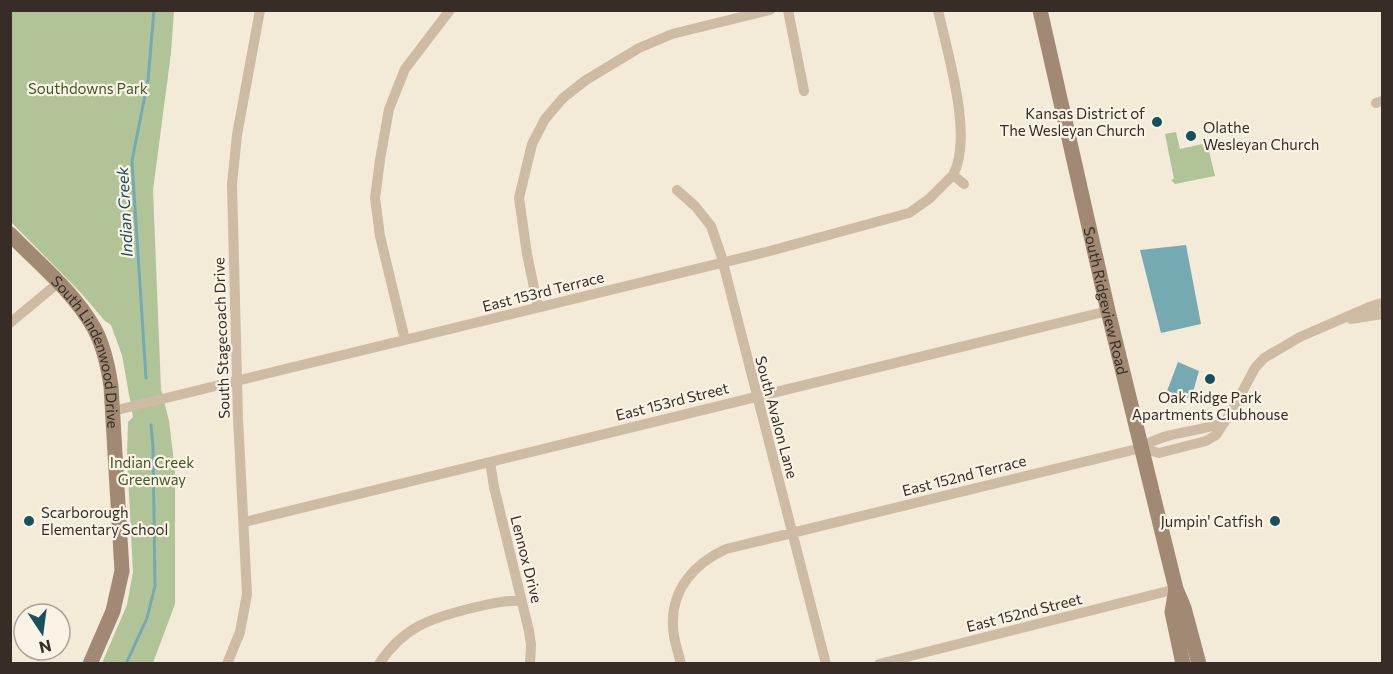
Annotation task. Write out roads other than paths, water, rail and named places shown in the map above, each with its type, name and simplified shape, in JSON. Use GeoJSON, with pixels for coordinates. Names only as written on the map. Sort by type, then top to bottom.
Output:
{"type":"FeatureCollection","features":[{"type":"Feature","properties":{"kind":"main road","name":"South Ridgeview Road"},"geometry":{"type":"LineString","coordinates":[[1040,10],[1141,448],[1176,589],[1184,608],[1199,663]]}},
{"type":"Feature","properties":{"kind":"main road","name":"South Lindenwood Drive"},"geometry":{"type":"LineString","coordinates":[[10,234],[78,304],[95,329],[106,357],[113,411],[122,571],[113,611],[90,663]]}},
{"type":"Feature","properties":{"kind":"main road","name":"South Ridgeview Road"},"geometry":{"type":"LineString","coordinates":[[1176,589],[1172,612],[1184,663]]}},
{"type":"Feature","properties":{"kind":"street","name":"South Stagecoach Drive"},"geometry":{"type":"LineString","coordinates":[[227,663],[245,615],[247,579],[232,184],[237,135],[260,10]]}},
{"type":"Feature","properties":{"kind":"street"},"geometry":{"type":"LineString","coordinates":[[405,340],[380,236],[375,198],[380,160],[389,110],[405,69],[450,10]]}},
{"type":"Feature","properties":{"kind":"street"},"geometry":{"type":"LineString","coordinates":[[538,307],[519,198],[532,144],[545,119],[563,98],[586,80],[639,48],[672,34],[770,10]]}},
{"type":"Feature","properties":{"kind":"street"},"geometry":{"type":"LineString","coordinates":[[789,10],[804,91]]}},
{"type":"Feature","properties":{"kind":"street"},"geometry":{"type":"LineString","coordinates":[[938,10],[962,133],[959,157],[953,175],[964,184]]}},
{"type":"Feature","properties":{"kind":"street","name":"East 153rd Terrace"},"geometry":{"type":"LineString","coordinates":[[113,411],[723,263],[909,213],[953,175]]}},
{"type":"Feature","properties":{"kind":"street","name":"South Avalon Lane"},"geometry":{"type":"LineString","coordinates":[[677,190],[695,206],[711,226],[723,263],[826,663]]}},
{"type":"Feature","properties":{"kind":"street"},"geometry":{"type":"LineString","coordinates":[[10,323],[57,283]]}},
{"type":"Feature","properties":{"kind":"street"},"geometry":{"type":"LineString","coordinates":[[1339,321],[1383,303]]}},
{"type":"Feature","properties":{"kind":"street","name":"East 153rd Street"},"geometry":{"type":"LineString","coordinates":[[244,522],[1108,311]]}},
{"type":"Feature","properties":{"kind":"street"},"geometry":{"type":"LineString","coordinates":[[1339,321],[1383,314]]}},
{"type":"Feature","properties":{"kind":"street","name":"East 152nd Terrace"},"geometry":{"type":"LineString","coordinates":[[681,663],[673,628],[673,615],[681,587],[695,568],[711,555],[793,532],[1141,448],[1159,453],[1206,441],[1216,435],[1255,368],[1264,358],[1300,337],[1339,321]]}},
{"type":"Feature","properties":{"kind":"street","name":"Lennox Drive"},"geometry":{"type":"LineString","coordinates":[[490,462],[494,487],[530,631],[530,663]]}},
{"type":"Feature","properties":{"kind":"street","name":"East 152nd Street"},"geometry":{"type":"LineString","coordinates":[[879,663],[1176,589]]}},
{"type":"Feature","properties":{"kind":"street"},"geometry":{"type":"LineString","coordinates":[[380,663],[400,638],[428,620],[506,600],[522,601]]}},
{"type":"Feature","properties":{"kind":"water"},"geometry":{"type":"Polygon","coordinates":[[[1186,245],[1201,324],[1161,333],[1140,250],[1186,245]]]}},
{"type":"Feature","properties":{"kind":"water"},"geometry":{"type":"Polygon","coordinates":[[[1178,362],[1199,371],[1191,399],[1167,391],[1178,362]]]}},
{"type":"Feature","properties":{"kind":"waterway","name":"Indian Creek"},"geometry":{"type":"LineString","coordinates":[[146,378],[132,161],[148,80],[154,10]]}},
{"type":"Feature","properties":{"kind":"waterway","name":"Indian Creek"},"geometry":{"type":"LineString","coordinates":[[126,664],[147,618],[155,586],[151,425]]}},
{"type":"Feature","properties":{"kind":"place","name":"Kansas District of The Wesleyan Church"},"geometry":{"type":"Point","coordinates":[1157,122]}},
{"type":"Feature","properties":{"kind":"place","name":"Olathe Wesleyan Church"},"geometry":{"type":"Point","coordinates":[1191,136]}},
{"type":"Feature","properties":{"kind":"place","name":"Oak Ridge Park Apartments Clubhouse"},"geometry":{"type":"Point","coordinates":[1210,379]}},
{"type":"Feature","properties":{"kind":"place","name":"Scarborough Elementary School"},"geometry":{"type":"Point","coordinates":[29,521]}},
{"type":"Feature","properties":{"kind":"place","name":"Jumpin' Catfish"},"geometry":{"type":"Point","coordinates":[1275,521]}},
{"type":"Feature","properties":{"kind":"park label","name":"Southdowns Park"},"geometry":{"type":"Point","coordinates":[88,88]}},
{"type":"Feature","properties":{"kind":"park label","name":"Indian Creek Greenway"},"geometry":{"type":"Point","coordinates":[152,470]}}]}
